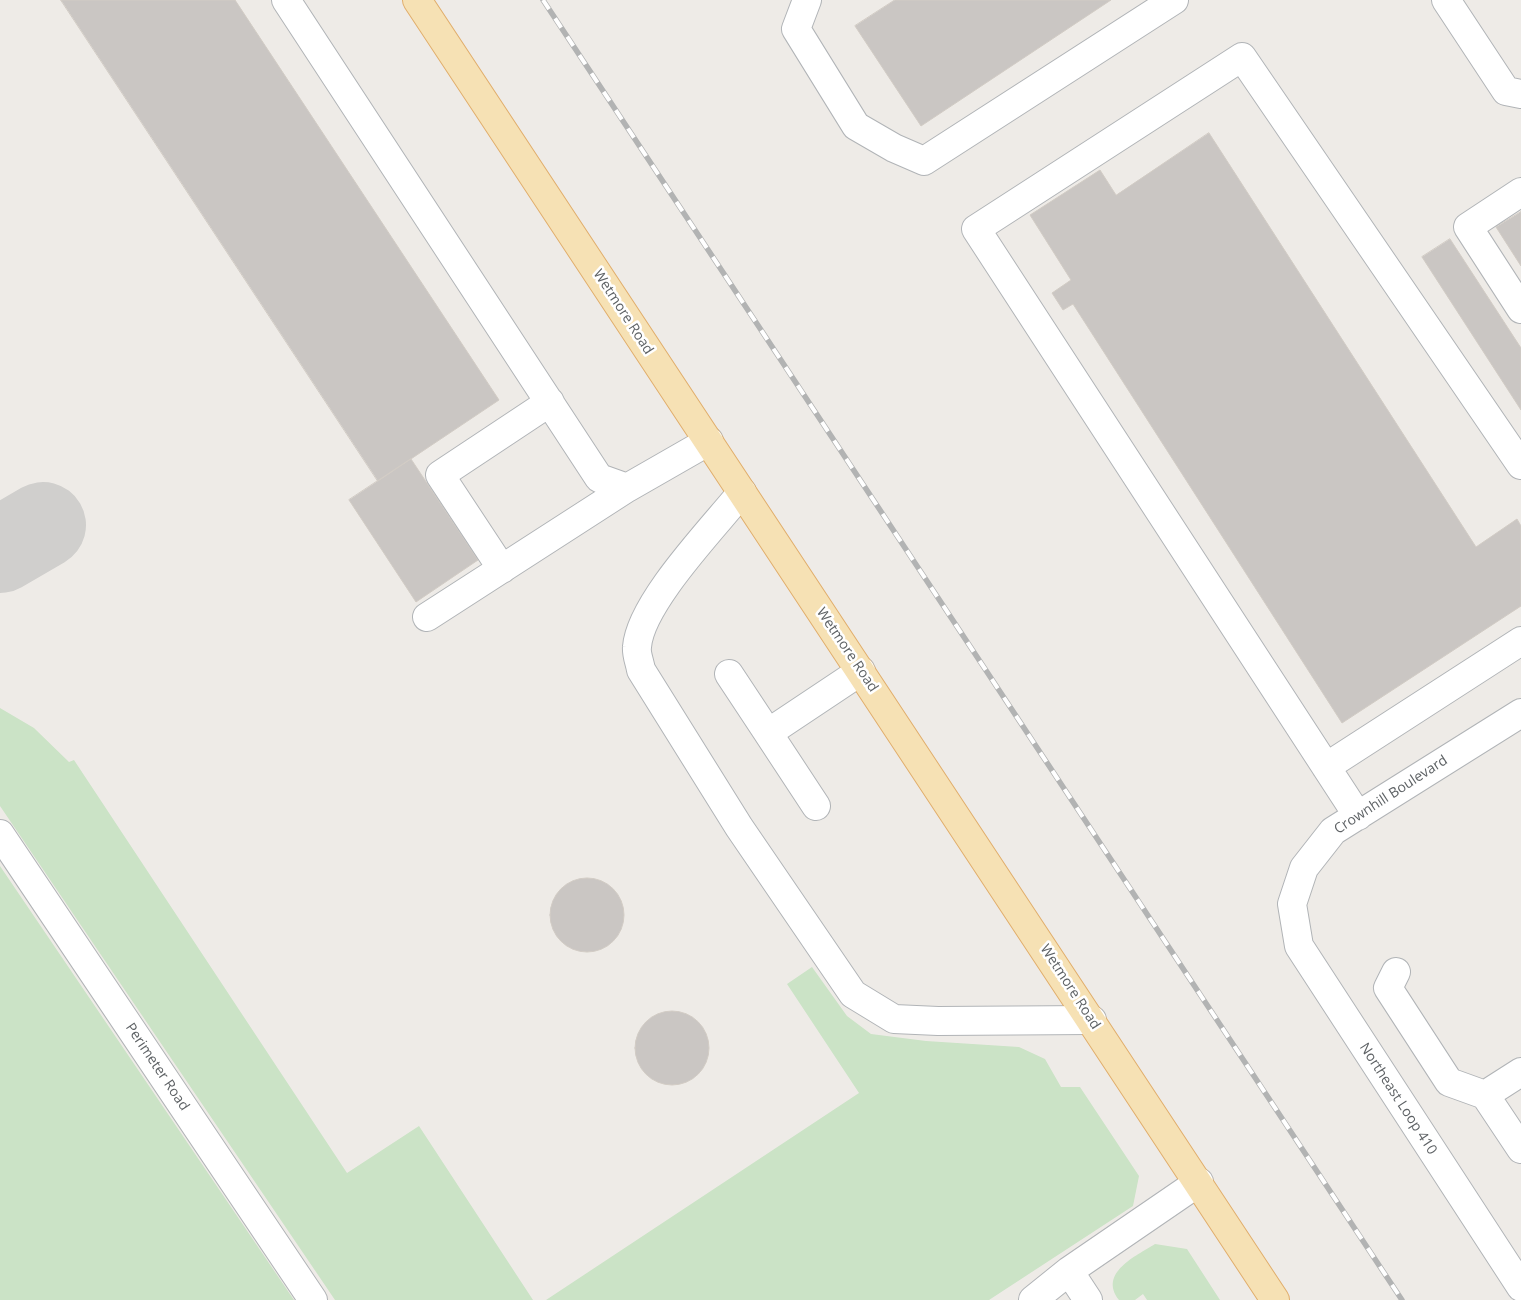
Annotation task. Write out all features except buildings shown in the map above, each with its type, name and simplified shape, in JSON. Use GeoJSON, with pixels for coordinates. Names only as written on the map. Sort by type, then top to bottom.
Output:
{"type":"FeatureCollection","features":[{"type":"Feature","properties":{"kind":"main road","name":"Wetmore Road"},"geometry":{"type":"LineString","coordinates":[[417,0],[1200,1182],[1275,1300]]}},
{"type":"Feature","properties":{"kind":"street"},"geometry":{"type":"LineString","coordinates":[[286,0],[600,478],[627,488]]}},
{"type":"Feature","properties":{"kind":"street"},"geometry":{"type":"LineString","coordinates":[[807,0],[796,29],[856,126],[894,148],[924,161],[1174,0]]}},
{"type":"Feature","properties":{"kind":"street"},"geometry":{"type":"LineString","coordinates":[[1446,0],[1506,92],[1521,94]]}},
{"type":"Feature","properties":{"kind":"street"},"geometry":{"type":"LineString","coordinates":[[1358,816],[976,229],[1242,57],[1521,465]]}},
{"type":"Feature","properties":{"kind":"street"},"geometry":{"type":"LineString","coordinates":[[1521,192],[1468,227],[1521,309]]}},
{"type":"Feature","properties":{"kind":"street"},"geometry":{"type":"LineString","coordinates":[[502,569],[440,475],[550,402]]}},
{"type":"Feature","properties":{"kind":"street"},"geometry":{"type":"LineString","coordinates":[[427,617],[627,488],[709,441]]}},
{"type":"Feature","properties":{"kind":"street"},"geometry":{"type":"LineString","coordinates":[[742,492],[656,599],[644,622],[637,647],[641,670],[739,827],[853,994],[894,1019],[938,1021],[1092,1020]]}},
{"type":"Feature","properties":{"kind":"street"},"geometry":{"type":"LineString","coordinates":[[1326,767],[1521,641]]}},
{"type":"Feature","properties":{"kind":"street"},"geometry":{"type":"LineString","coordinates":[[768,733],[861,671]]}},
{"type":"Feature","properties":{"kind":"street"},"geometry":{"type":"LineString","coordinates":[[729,674],[816,806]]}},
{"type":"Feature","properties":{"kind":"street","name":"Crownhill Boulevard"},"geometry":{"type":"LineString","coordinates":[[1292,904],[1304,868],[1333,831],[1521,714]]}},
{"type":"Feature","properties":{"kind":"street","name":"Perimeter Road"},"geometry":{"type":"LineString","coordinates":[[0,834],[314,1300]]}},
{"type":"Feature","properties":{"kind":"street","name":"Northeast Loop 410"},"geometry":{"type":"LineString","coordinates":[[1292,904],[1298,946],[1521,1287]]}},
{"type":"Feature","properties":{"kind":"street"},"geometry":{"type":"LineString","coordinates":[[1396,972],[1388,988],[1449,1082],[1485,1096],[1521,1149]]}},
{"type":"Feature","properties":{"kind":"street"},"geometry":{"type":"LineString","coordinates":[[1485,1096],[1521,1072]]}},
{"type":"Feature","properties":{"kind":"street"},"geometry":{"type":"LineString","coordinates":[[1033,1300],[1070,1271],[1200,1182]]}},
{"type":"Feature","properties":{"kind":"street"},"geometry":{"type":"LineString","coordinates":[[1070,1271],[1088,1300]]}},
{"type":"Feature","properties":{"kind":"green space"},"geometry":{"type":"Polygon","coordinates":[[[0,708],[34,728],[69,762],[74,760],[347,1173],[419,1126],[533,1300],[335,1300],[0,806],[0,708]]]}},
{"type":"Feature","properties":{"kind":"green space"},"geometry":{"type":"Polygon","coordinates":[[[0,866],[294,1300],[0,1300],[0,866]]]}},
{"type":"Feature","properties":{"kind":"green space"},"geometry":{"type":"Polygon","coordinates":[[[812,967],[847,1016],[871,1034],[926,1041],[1019,1047],[1045,1059],[1061,1087],[1080,1087],[1139,1176],[1133,1206],[989,1300],[546,1300],[859,1093],[787,984],[812,967]]]}},
{"type":"Feature","properties":{"kind":"green space"},"geometry":{"type":"Polygon","coordinates":[[[1155,1244],[1187,1249],[1220,1300],[1147,1300],[1143,1294],[1135,1300],[1119,1300],[1114,1290],[1113,1282],[1116,1274],[1122,1266],[1155,1244]]]}},
{"type":"Feature","properties":{"kind":"taxiway"},"geometry":{"type":"LineString","coordinates":[[0,550],[43,525]]}},
{"type":"Feature","properties":{"kind":"railway"},"geometry":{"type":"LineString","coordinates":[[543,0],[1402,1300]]}}]}
